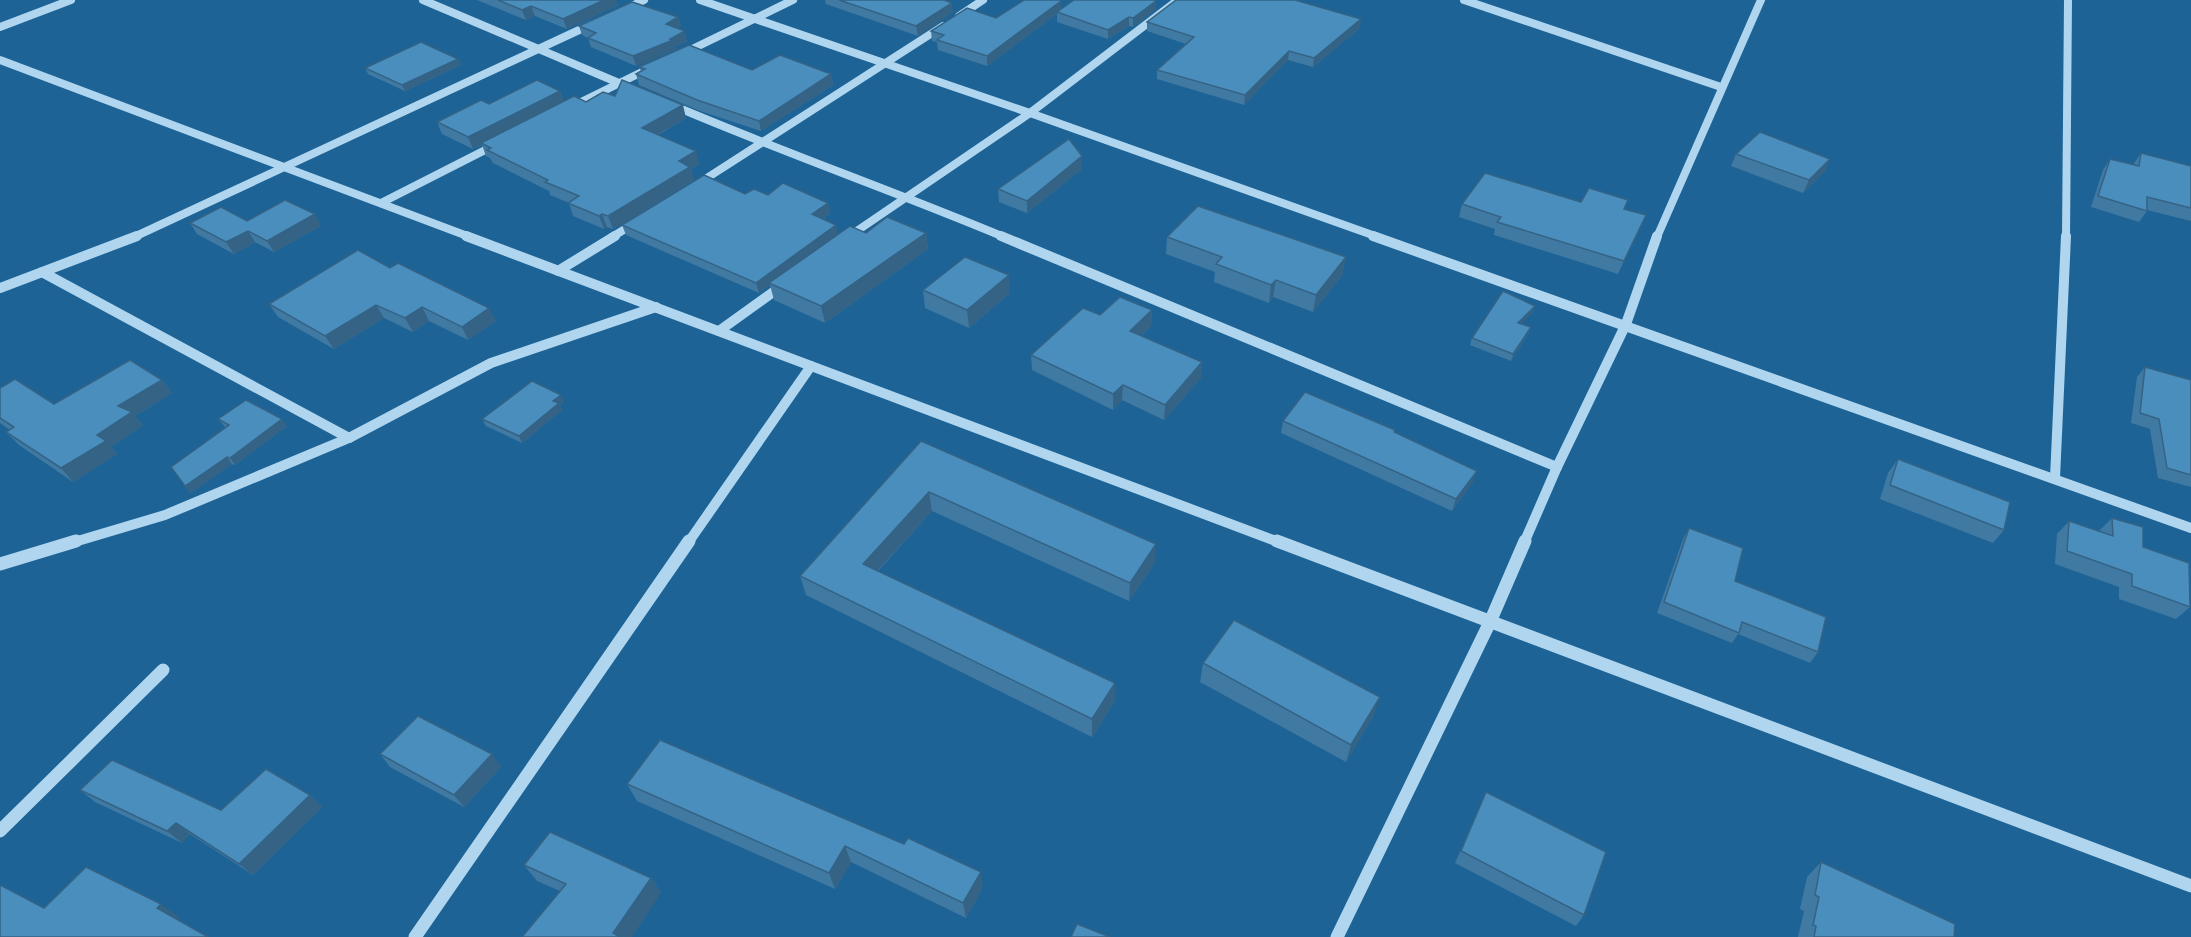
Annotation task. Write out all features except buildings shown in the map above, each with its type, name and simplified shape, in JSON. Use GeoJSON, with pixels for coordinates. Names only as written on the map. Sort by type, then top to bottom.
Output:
{"type":"FeatureCollection","features":[{"type":"Feature","properties":{"kind":"street"},"geometry":{"type":"LineString","coordinates":[[0,27],[72,0]]}},
{"type":"Feature","properties":{"kind":"street"},"geometry":{"type":"LineString","coordinates":[[423,0],[639,91]]}},
{"type":"Feature","properties":{"kind":"street"},"geometry":{"type":"LineString","coordinates":[[613,14],[645,0]]}},
{"type":"Feature","properties":{"kind":"street"},"geometry":{"type":"LineString","coordinates":[[700,0],[1030,113],[1626,324],[2191,528]]}},
{"type":"Feature","properties":{"kind":"street"},"geometry":{"type":"LineString","coordinates":[[671,58],[756,20],[793,0]]}},
{"type":"Feature","properties":{"kind":"street"},"geometry":{"type":"LineString","coordinates":[[685,192],[763,144],[983,0]]}},
{"type":"Feature","properties":{"kind":"street"},"geometry":{"type":"LineString","coordinates":[[840,243],[905,196],[1030,113],[1164,6],[1178,0]]}},
{"type":"Feature","properties":{"kind":"street"},"geometry":{"type":"LineString","coordinates":[[1464,0],[1721,87]]}},
{"type":"Feature","properties":{"kind":"street"},"geometry":{"type":"LineString","coordinates":[[1337,937],[1490,622],[1557,467],[1626,324],[1663,219],[1761,0]]}},
{"type":"Feature","properties":{"kind":"street"},"geometry":{"type":"LineString","coordinates":[[2055,478],[2067,203],[2068,0]]}},
{"type":"Feature","properties":{"kind":"street"},"geometry":{"type":"LineString","coordinates":[[0,288],[128,240],[287,168],[602,19]]}},
{"type":"Feature","properties":{"kind":"street"},"geometry":{"type":"LineString","coordinates":[[0,60],[2191,886]]}},
{"type":"Feature","properties":{"kind":"street"},"geometry":{"type":"LineString","coordinates":[[567,109],[618,82],[661,63]]}},
{"type":"Feature","properties":{"kind":"street"},"geometry":{"type":"LineString","coordinates":[[660,100],[763,144],[905,196],[1557,467]]}},
{"type":"Feature","properties":{"kind":"street"},"geometry":{"type":"LineString","coordinates":[[381,203],[505,140]]}},
{"type":"Feature","properties":{"kind":"street"},"geometry":{"type":"LineString","coordinates":[[558,271],[646,216]]}},
{"type":"Feature","properties":{"kind":"street"},"geometry":{"type":"LineString","coordinates":[[42,272],[349,438]]}},
{"type":"Feature","properties":{"kind":"street"},"geometry":{"type":"LineString","coordinates":[[719,331],[794,277]]}},
{"type":"Feature","properties":{"kind":"street"},"geometry":{"type":"LineString","coordinates":[[1,562],[165,515],[349,438],[491,363],[656,307]]}},
{"type":"Feature","properties":{"kind":"street"},"geometry":{"type":"LineString","coordinates":[[415,937],[811,366]]}},
{"type":"Feature","properties":{"kind":"street"},"geometry":{"type":"LineString","coordinates":[[0,831],[163,670]]}}]}
